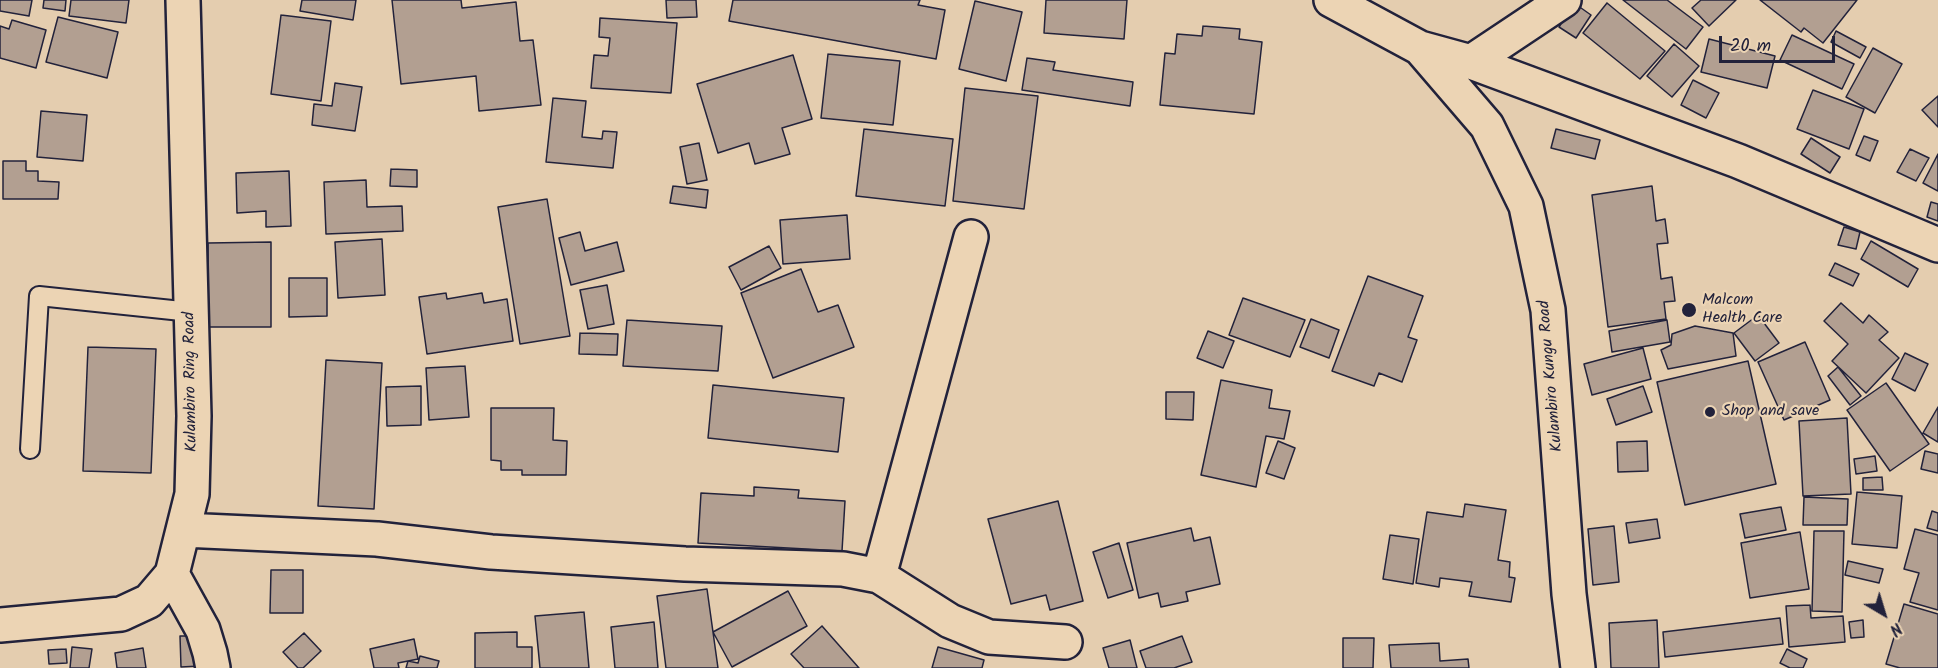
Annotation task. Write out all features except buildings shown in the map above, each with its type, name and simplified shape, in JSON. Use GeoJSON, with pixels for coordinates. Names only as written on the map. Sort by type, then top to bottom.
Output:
{"type":"FeatureCollection","features":[{"type":"Feature","properties":{"kind":"street","name":"Kulambiro Ring Road"},"geometry":{"type":"LineString","coordinates":[[0,626],[121,614],[149,601],[172,574],[192,494],[194,416],[183,0]]}},
{"type":"Feature","properties":{"kind":"street"},"geometry":{"type":"LineString","coordinates":[[1331,0],[1420,48],[1471,62],[1738,161],[1938,245]]}},
{"type":"Feature","properties":{"kind":"street"},"geometry":{"type":"LineString","coordinates":[[1471,62],[1564,0]]}},
{"type":"Feature","properties":{"kind":"street","name":"Kulambiro Kungu Road"},"geometry":{"type":"LineString","coordinates":[[1420,48],[1487,126],[1526,206],[1548,310],[1569,594],[1578,668]]}},
{"type":"Feature","properties":{"kind":"street"},"geometry":{"type":"LineString","coordinates":[[879,576],[971,237]]}},
{"type":"Feature","properties":{"kind":"street"},"geometry":{"type":"LineString","coordinates":[[183,530],[377,539],[491,552],[686,564],[843,569],[879,576],[950,621],[989,637],[1065,642]]}},
{"type":"Feature","properties":{"kind":"street"},"geometry":{"type":"LineString","coordinates":[[172,574],[203,630],[213,668]]}},
{"type":"Feature","properties":{"kind":"lane"},"geometry":{"type":"LineString","coordinates":[[30,449],[39,296],[191,312]]}},
{"type":"Feature","properties":{"kind":"place","name":"Malcom Health Care"},"geometry":{"type":"Point","coordinates":[1689,310]}},
{"type":"Feature","properties":{"kind":"place","name":"Shop and save"},"geometry":{"type":"Point","coordinates":[1710,412]}}]}
